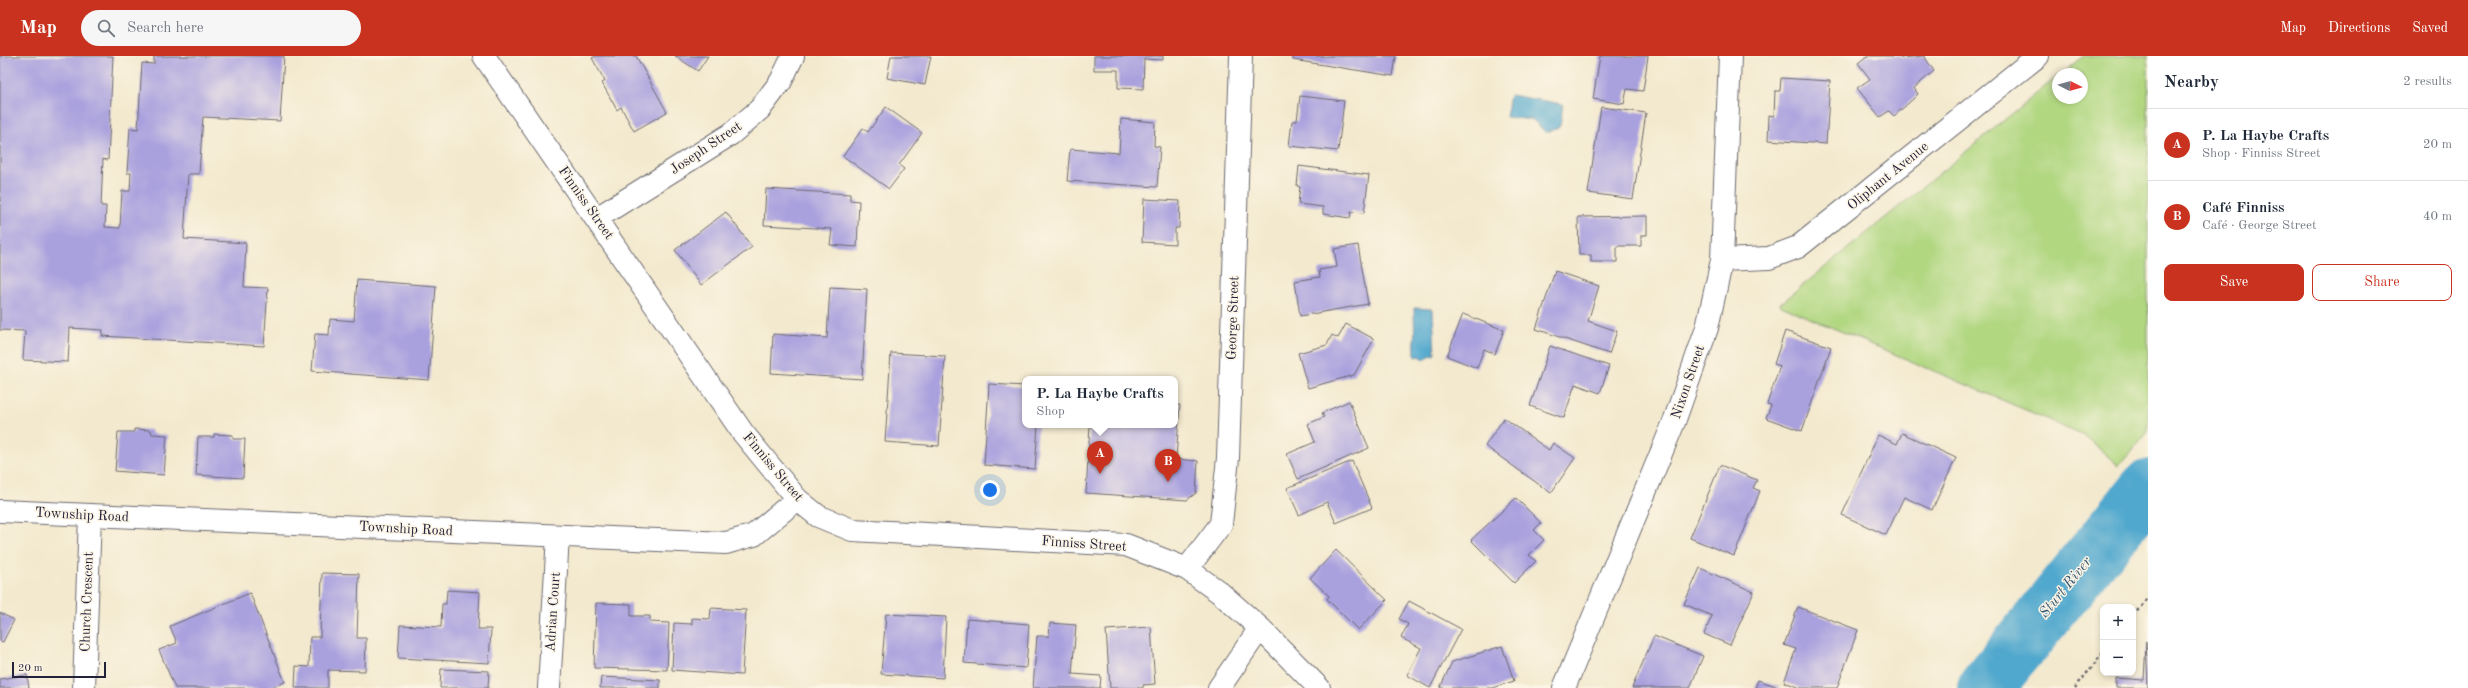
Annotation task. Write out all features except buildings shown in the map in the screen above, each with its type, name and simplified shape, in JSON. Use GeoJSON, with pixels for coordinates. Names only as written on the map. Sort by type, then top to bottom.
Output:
{"type":"FeatureCollection","features":[{"type":"Feature","properties":{"kind":"street","name":"Finniss Street"},"geometry":{"type":"LineString","coordinates":[[484,56],[743,433],[797,499],[818,516],[852,530],[1126,544],[1187,569],[1219,592],[1260,628],[1319,688]]}},
{"type":"Feature","properties":{"kind":"street","name":"Joseph Street"},"geometry":{"type":"LineString","coordinates":[[596,218],[731,134],[760,109],[781,82],[793,56]]}},
{"type":"Feature","properties":{"kind":"street","name":"George Street"},"geometry":{"type":"LineString","coordinates":[[1187,569],[1221,524],[1228,458],[1241,56]]}},
{"type":"Feature","properties":{"kind":"street","name":"Nixon Street"},"geometry":{"type":"LineString","coordinates":[[1564,688],[1674,422],[1707,328],[1722,260],[1730,56]]}},
{"type":"Feature","properties":{"kind":"street","name":"Oliphant Avenue"},"geometry":{"type":"LineString","coordinates":[[1722,260],[1769,258],[1798,248],[2038,56]]}},
{"type":"Feature","properties":{"kind":"street","name":"Township Road"},"geometry":{"type":"LineString","coordinates":[[0,511],[726,543],[754,535],[797,499]]}},
{"type":"Feature","properties":{"kind":"street","name":"Church Crescent"},"geometry":{"type":"LineString","coordinates":[[84,688],[90,515]]}},
{"type":"Feature","properties":{"kind":"street","name":"Adrian Court"},"geometry":{"type":"LineString","coordinates":[[549,688],[558,536]]}},
{"type":"Feature","properties":{"kind":"street"},"geometry":{"type":"LineString","coordinates":[[1219,688],[1260,628]]}},
{"type":"Feature","properties":{"kind":"path"},"geometry":{"type":"LineString","coordinates":[[2136,612],[2148,598]]}},
{"type":"Feature","properties":{"kind":"path"},"geometry":{"type":"LineString","coordinates":[[2075,688],[2100,657]]}},
{"type":"Feature","properties":{"kind":"green space"},"geometry":{"type":"Polygon","coordinates":[[[2083,56],[2148,56],[2148,431],[2119,466],[2082,434],[1779,305],[2052,81],[2052,104],[2088,104],[2088,68],[2068,68],[2083,56]]]}},
{"type":"Feature","properties":{"kind":"water"},"geometry":{"type":"Polygon","coordinates":[[[1510,95],[1563,104],[1560,126],[1546,133],[1533,120],[1506,117],[1510,95]]]}},
{"type":"Feature","properties":{"kind":"water"},"geometry":{"type":"Polygon","coordinates":[[[1414,308],[1433,309],[1435,354],[1429,356],[1425,360],[1420,356],[1415,357],[1414,308]]]}},
{"type":"Feature","properties":{"kind":"waterway","name":"Sturt River"},"geometry":{"type":"LineString","coordinates":[[1985,688],[2148,488]]}},
{"type":"Feature","properties":{"kind":"place","name":"P. La Haybe Crafts"},"geometry":{"type":"Point","coordinates":[1100,474]}},
{"type":"Feature","properties":{"kind":"place","name":"Café Finniss"},"geometry":{"type":"Point","coordinates":[1168,482]}}]}
